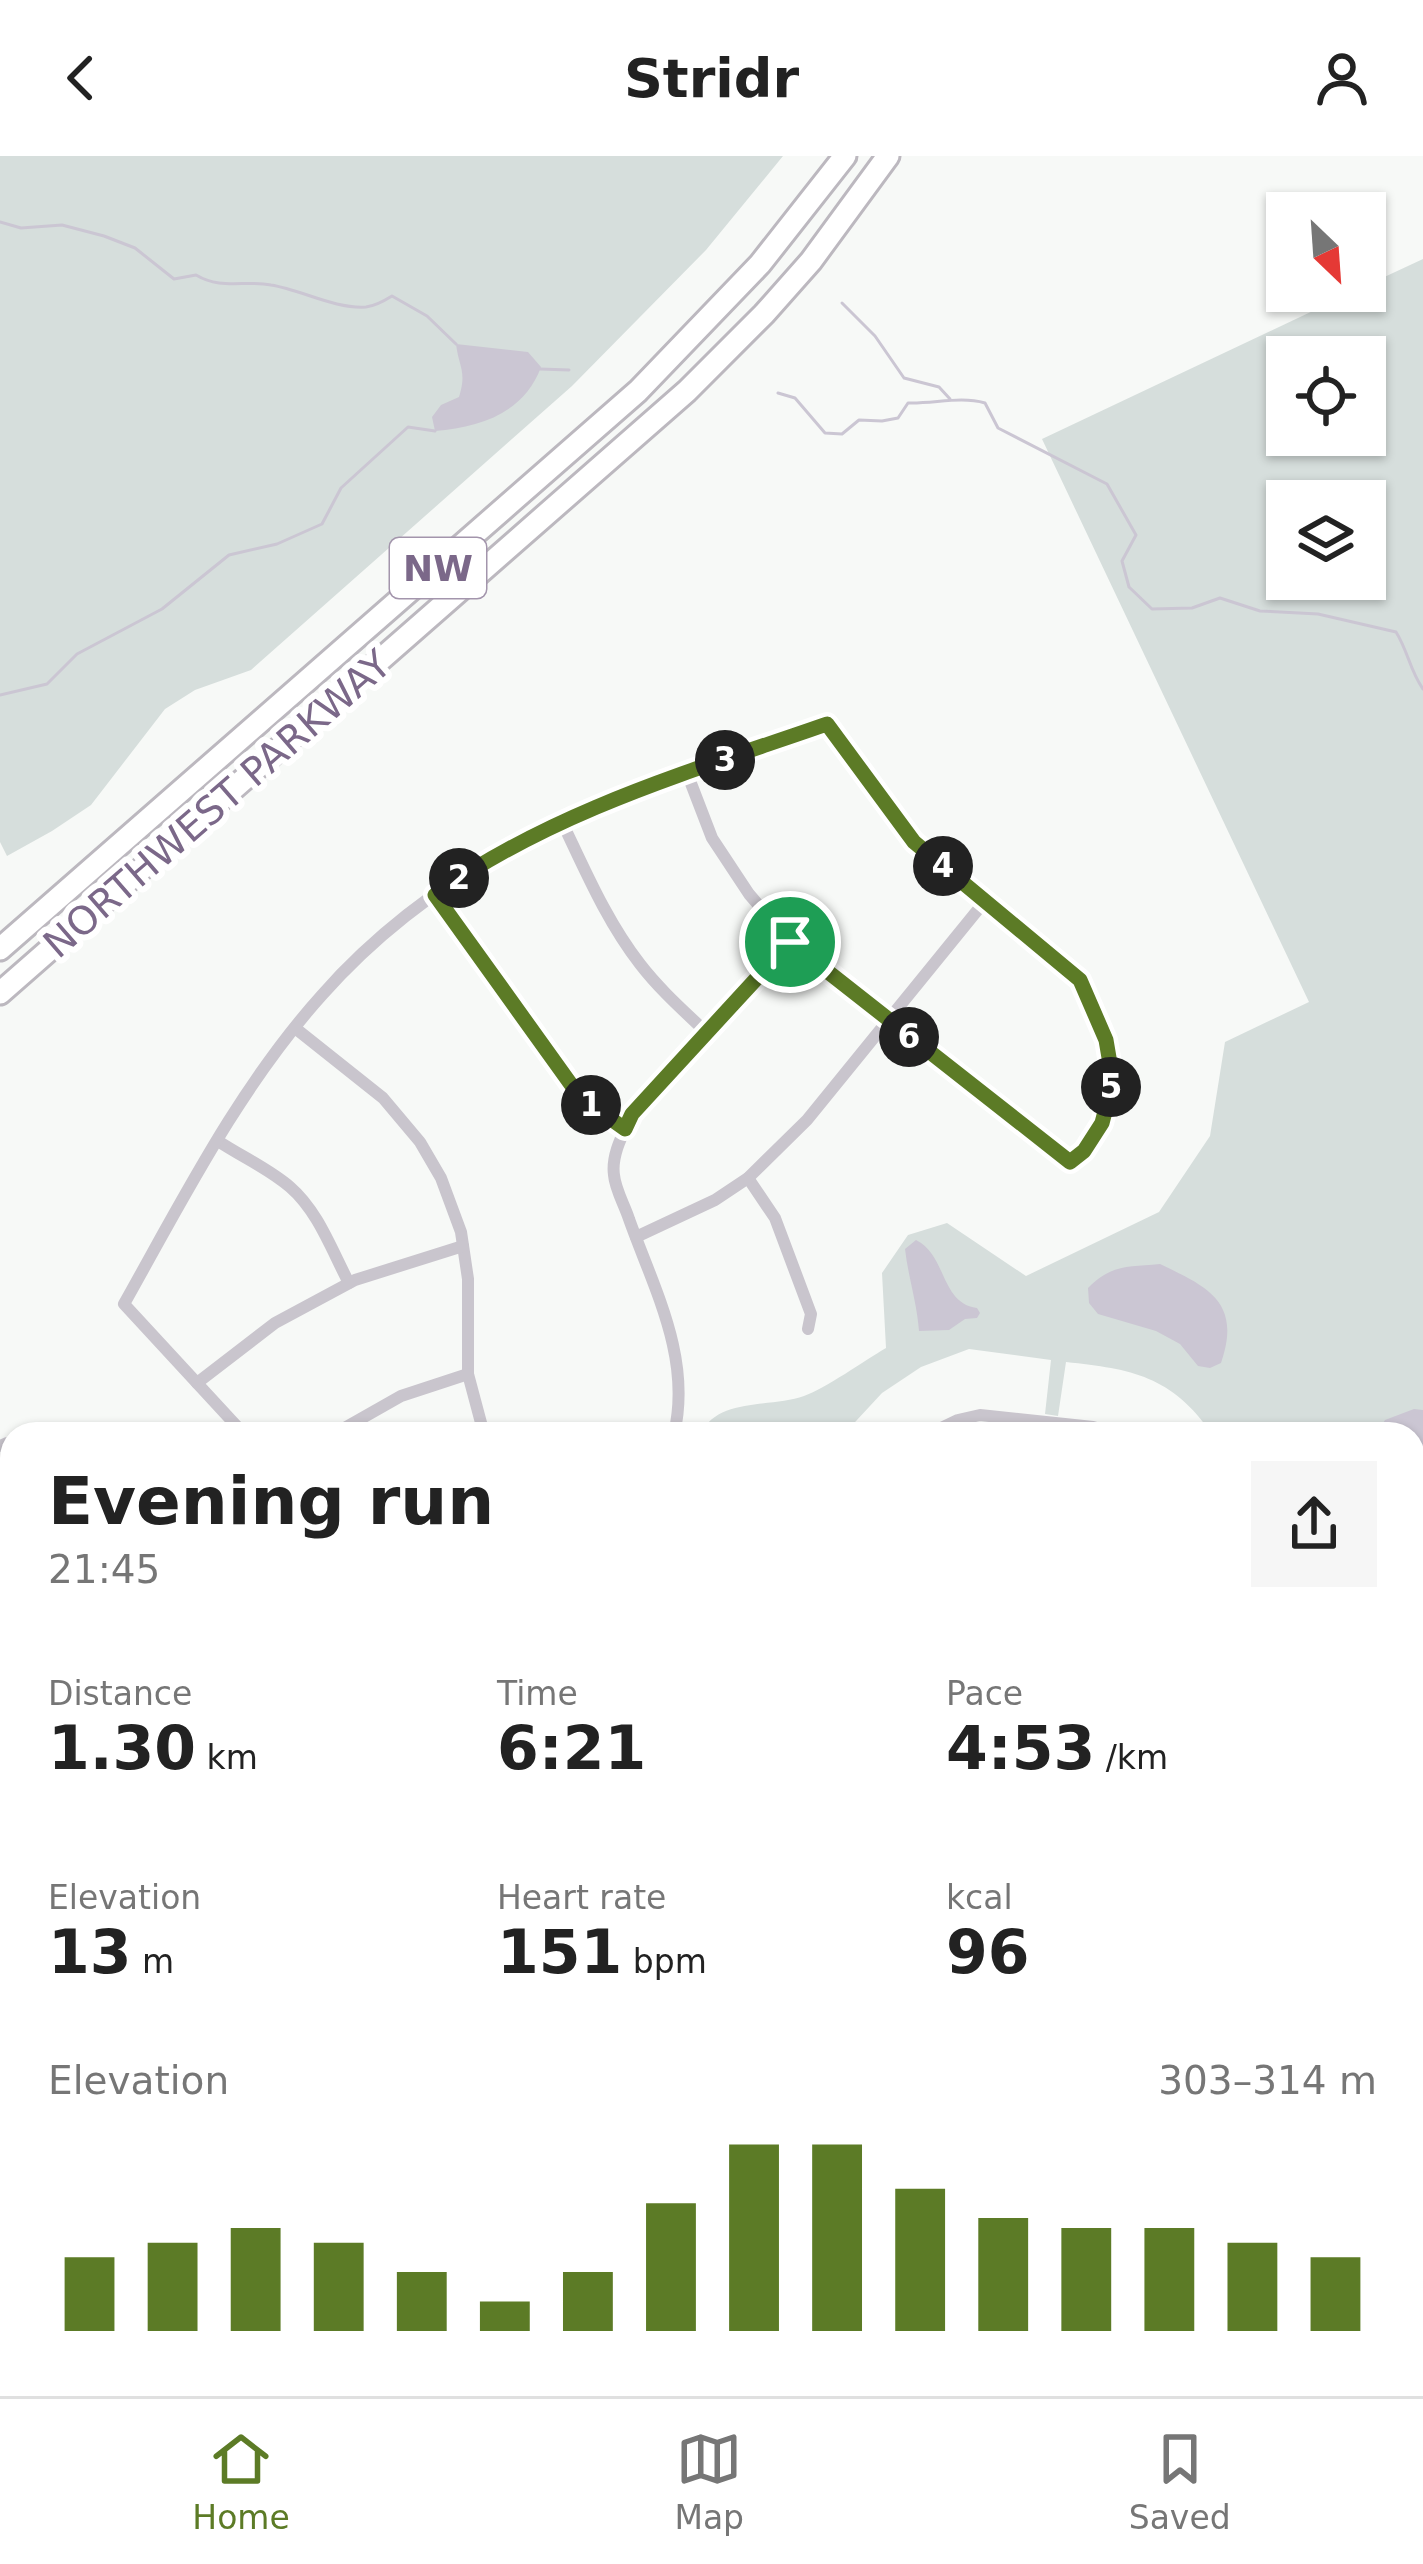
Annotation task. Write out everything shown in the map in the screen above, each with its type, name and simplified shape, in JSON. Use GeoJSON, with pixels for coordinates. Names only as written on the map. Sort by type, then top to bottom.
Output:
{"type":"FeatureCollection","features":[{"type":"Feature","properties":{"kind":"highway","name":"NORTHWEST PARKWAY"},"geometry":{"type":"LineString","coordinates":[[0,949],[638,392],[747,278],[845,156]]}},
{"type":"Feature","properties":{"kind":"highway","name":"NORTHWEST PARKWAY"},"geometry":{"type":"LineString","coordinates":[[0,993],[687,392],[811,261],[887,156]]}},
{"type":"Feature","properties":{"kind":"street"},"geometry":{"type":"LineString","coordinates":[[233,1422],[124,1304],[191,1183],[295,1028],[357,958],[473,868],[534,833],[687,773],[827,724],[914,842],[1080,980],[1101,1023],[1113,1081],[1102,1123],[1084,1151],[1070,1162],[790,942],[749,894],[712,838],[687,773]]}},
{"type":"Feature","properties":{"kind":"street"},"geometry":{"type":"LineString","coordinates":[[562,822],[618,933],[669,998],[706,1033]]}},
{"type":"Feature","properties":{"kind":"street"},"geometry":{"type":"LineString","coordinates":[[435,895],[580,1097],[625,1129]]}},
{"type":"Feature","properties":{"kind":"street"},"geometry":{"type":"LineString","coordinates":[[636,1237],[716,1200],[748,1178],[807,1120],[985,901]]}},
{"type":"Feature","properties":{"kind":"street"},"geometry":{"type":"LineString","coordinates":[[678,1422],[675,1348],[614,1175],[618,1144],[632,1114],[790,942]]}},
{"type":"Feature","properties":{"kind":"street"},"geometry":{"type":"LineString","coordinates":[[295,1028],[382,1098],[420,1142],[441,1178],[461,1232],[468,1279],[467,1374],[481,1422]]}},
{"type":"Feature","properties":{"kind":"street"},"geometry":{"type":"LineString","coordinates":[[218,1141],[264,1166],[294,1190],[313,1214],[349,1283]]}},
{"type":"Feature","properties":{"kind":"street"},"geometry":{"type":"LineString","coordinates":[[748,1178],[775,1218],[811,1314],[808,1329]]}},
{"type":"Feature","properties":{"kind":"street"},"geometry":{"type":"LineString","coordinates":[[196,1383],[275,1323],[349,1283],[463,1246]]}},
{"type":"Feature","properties":{"kind":"street"},"geometry":{"type":"LineString","coordinates":[[355,1422],[401,1396],[467,1374]]}},
{"type":"Feature","properties":{"kind":"street"},"geometry":{"type":"LineString","coordinates":[[954,1422],[980,1415],[1012,1422]]}},
{"type":"Feature","properties":{"kind":"shaded area"},"geometry":{"type":"Polygon","coordinates":[[[0,156],[783,156],[706,250],[572,386],[251,670],[195,690],[165,709],[91,805],[7,856],[0,842],[0,156]]]}},
{"type":"Feature","properties":{"kind":"shaded area"},"geometry":{"type":"Polygon","coordinates":[[[1423,259],[1423,1422],[1203,1422],[1182,1399],[1149,1379],[1066,1362],[1058,1416],[1045,1414],[1051,1360],[969,1349],[921,1367],[882,1393],[855,1422],[709,1422],[732,1409],[804,1396],[886,1348],[882,1273],[908,1235],[947,1223],[1026,1276],[1159,1212],[1210,1136],[1225,1042],[1309,1002],[1042,439],[1311,312],[1386,312],[1386,276],[1423,259]]]}},
{"type":"Feature","properties":{"kind":"shaded area"},"geometry":{"type":"Polygon","coordinates":[[[456,344],[528,352],[541,367],[524,396],[499,415],[435,431],[432,417],[441,405],[459,397],[462,375],[456,344]]]}},
{"type":"Feature","properties":{"kind":"shaded area"},"geometry":{"type":"Polygon","coordinates":[[[916,1240],[933,1256],[956,1297],[977,1308],[977,1318],[965,1319],[949,1330],[919,1331],[905,1249],[916,1240]]]}},
{"type":"Feature","properties":{"kind":"shaded area"},"geometry":{"type":"Polygon","coordinates":[[[1160,1264],[1206,1289],[1224,1311],[1227,1325],[1221,1363],[1198,1366],[1180,1344],[1156,1331],[1098,1314],[1089,1303],[1088,1288],[1105,1275],[1121,1268],[1160,1264]]]}},
{"type":"Feature","properties":{"kind":"shaded area"},"geometry":{"type":"Polygon","coordinates":[[[1414,1409],[1423,1410],[1423,1422],[1385,1420],[1414,1409]]]}},
{"type":"Feature","properties":{"kind":"waterway"},"geometry":{"type":"LineString","coordinates":[[0,222],[21,228],[62,225],[104,236],[135,248],[174,279],[196,275],[224,283],[271,285],[354,307],[373,306],[392,296],[427,316],[456,344]]}},
{"type":"Feature","properties":{"kind":"waterway"},"geometry":{"type":"LineString","coordinates":[[842,303],[875,336],[904,378],[939,387],[950,399]]}},
{"type":"Feature","properties":{"kind":"waterway"},"geometry":{"type":"LineString","coordinates":[[540,369],[569,370]]}},
{"type":"Feature","properties":{"kind":"waterway"},"geometry":{"type":"LineString","coordinates":[[778,393],[795,398],[825,433],[842,434],[859,420],[898,418],[908,403],[985,403],[998,428],[1107,484],[1136,535],[1122,561],[1129,587],[1152,609],[1192,608],[1220,598],[1260,611],[1318,614],[1396,632],[1423,689]]}},
{"type":"Feature","properties":{"kind":"waterway"},"geometry":{"type":"LineString","coordinates":[[0,695],[47,684],[77,654],[162,609],[229,555],[277,544],[322,524],[341,488],[408,427],[435,431]]}},
{"type":"Feature","properties":{"kind":"route"},"geometry":{"type":"LineString","coordinates":[[827,724],[914,842],[1080,980],[1101,1023],[1113,1081],[1102,1123],[1084,1151],[1070,1162],[790,942],[632,1114],[625,1129],[580,1097],[435,895],[534,833],[628,794],[827,724]]}}]}
